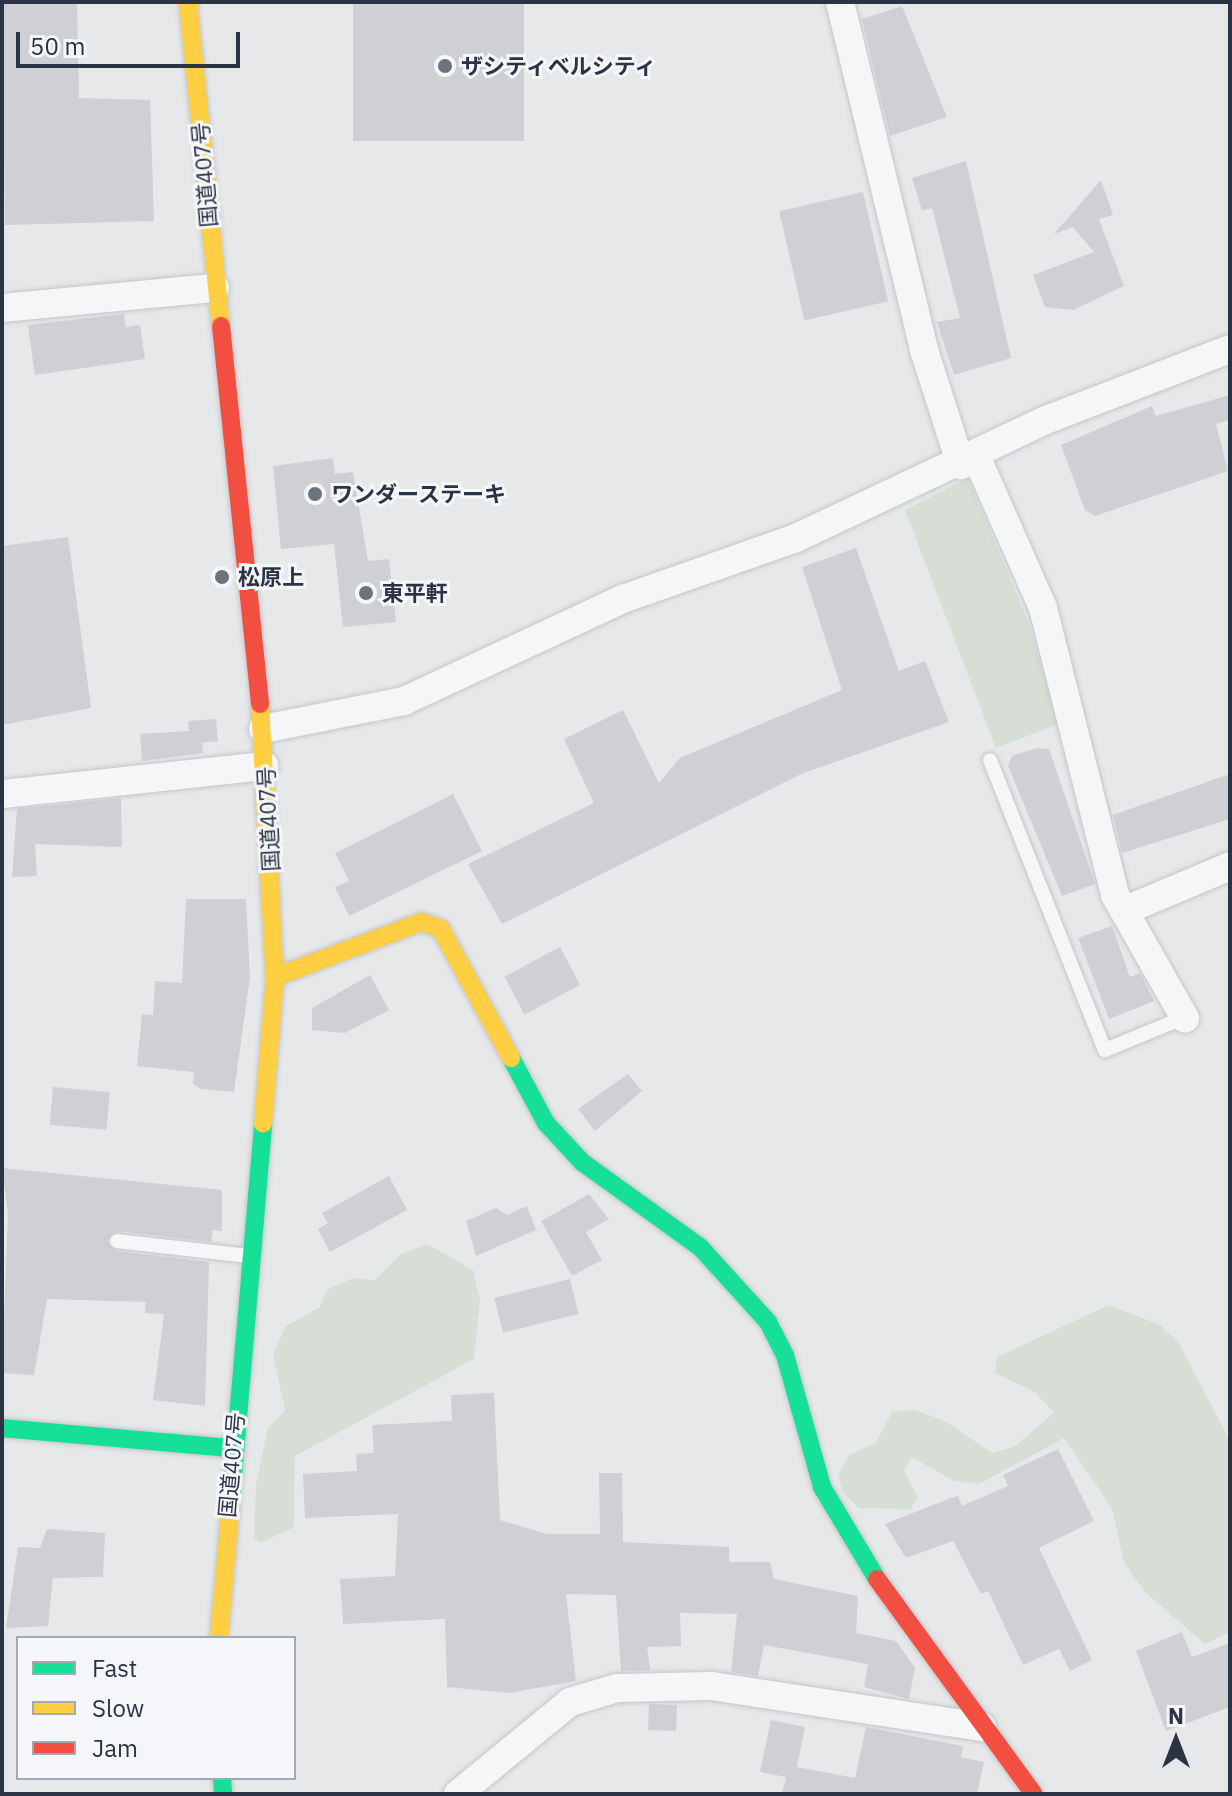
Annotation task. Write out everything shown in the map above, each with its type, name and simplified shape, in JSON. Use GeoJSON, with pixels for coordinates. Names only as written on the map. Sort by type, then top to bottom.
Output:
{"type":"FeatureCollection","features":[{"type":"Feature","properties":{"kind":"main road","name":"国道407号"},"geometry":{"type":"LineString","coordinates":[[188,2],[215,288],[263,729],[275,977],[252,1256],[232,1448],[219,1636]]}},
{"type":"Feature","properties":{"kind":"main road"},"geometry":{"type":"LineString","coordinates":[[275,977],[406,926],[421,922],[441,929],[546,1123],[582,1162],[700,1247],[768,1322],[785,1355],[822,1487],[858,1552],[982,1727],[1034,1794]]}},
{"type":"Feature","properties":{"kind":"main road"},"geometry":{"type":"LineString","coordinates":[[2,1428],[232,1448]]}},
{"type":"Feature","properties":{"kind":"street"},"geometry":{"type":"LineString","coordinates":[[840,2],[924,350],[968,460],[1043,608],[1070,739],[1115,895],[1185,1017]]}},
{"type":"Feature","properties":{"kind":"street"},"geometry":{"type":"LineString","coordinates":[[2,308],[215,288]]}},
{"type":"Feature","properties":{"kind":"street"},"geometry":{"type":"LineString","coordinates":[[263,729],[404,701],[623,599],[796,538],[968,460],[1046,420],[1131,393],[1230,349]]}},
{"type":"Feature","properties":{"kind":"street"},"geometry":{"type":"LineString","coordinates":[[2,794],[265,766]]}},
{"type":"Feature","properties":{"kind":"street"},"geometry":{"type":"LineString","coordinates":[[1126,910],[1230,866]]}},
{"type":"Feature","properties":{"kind":"street"},"geometry":{"type":"LineString","coordinates":[[458,1794],[570,1702],[617,1688],[711,1686],[982,1727]]}},
{"type":"Feature","properties":{"kind":"lane"},"geometry":{"type":"LineString","coordinates":[[990,760],[1105,1050],[1185,1017]]}},
{"type":"Feature","properties":{"kind":"lane"},"geometry":{"type":"LineString","coordinates":[[117,1241],[252,1256]]}},
{"type":"Feature","properties":{"kind":"shaded area"},"geometry":{"type":"Polygon","coordinates":[[[968,478],[1027,619],[1059,724],[996,748],[905,510],[968,478]]]}},
{"type":"Feature","properties":{"kind":"shaded area"},"geometry":{"type":"Polygon","coordinates":[[[427,1244],[473,1270],[480,1300],[474,1359],[295,1456],[294,1527],[260,1543],[254,1537],[256,1485],[268,1428],[285,1410],[273,1355],[286,1326],[320,1307],[327,1290],[353,1278],[375,1280],[401,1254],[427,1244]]]}},
{"type":"Feature","properties":{"kind":"shaded area"},"geometry":{"type":"Polygon","coordinates":[[[1109,1305],[1160,1325],[1179,1343],[1230,1441],[1230,1632],[1205,1644],[1144,1591],[1124,1562],[1112,1508],[1064,1438],[979,1484],[954,1481],[912,1457],[904,1471],[918,1497],[910,1509],[859,1508],[843,1493],[838,1475],[849,1455],[876,1443],[892,1412],[914,1410],[945,1421],[992,1453],[1014,1447],[1054,1413],[1035,1392],[995,1373],[997,1357],[1109,1305]]]}},
{"type":"Feature","properties":{"kind":"building"},"geometry":{"type":"Polygon","coordinates":[[[2,2],[77,2],[79,98],[150,100],[154,221],[5,225],[2,2]]]}},
{"type":"Feature","properties":{"kind":"building","name":"ザシティベルシティ"},"geometry":{"type":"Polygon","coordinates":[[[353,2],[524,2],[524,141],[353,141],[353,2]]]}},
{"type":"Feature","properties":{"kind":"building"},"geometry":{"type":"Polygon","coordinates":[[[902,6],[947,117],[890,136],[862,19],[902,6]]]}},
{"type":"Feature","properties":{"kind":"building"},"geometry":{"type":"Polygon","coordinates":[[[966,161],[1011,358],[954,375],[937,322],[960,318],[932,208],[922,211],[912,178],[966,161]]]}},
{"type":"Feature","properties":{"kind":"building"},"geometry":{"type":"Polygon","coordinates":[[[1101,180],[1113,215],[1099,219],[1124,286],[1073,310],[1045,307],[1033,275],[1094,252],[1073,227],[1054,234],[1101,180]]]}},
{"type":"Feature","properties":{"kind":"building"},"geometry":{"type":"Polygon","coordinates":[[[863,192],[888,301],[804,320],[779,211],[863,192]]]}},
{"type":"Feature","properties":{"kind":"building"},"geometry":{"type":"Polygon","coordinates":[[[124,314],[126,327],[140,325],[145,359],[35,375],[28,325],[124,314]]]}},
{"type":"Feature","properties":{"kind":"building"},"geometry":{"type":"Polygon","coordinates":[[[1230,395],[1230,420],[1216,424],[1228,471],[1095,516],[1085,510],[1061,445],[1152,406],[1156,416],[1230,395]]]}},
{"type":"Feature","properties":{"kind":"building"},"geometry":{"type":"Polygon","coordinates":[[[333,458],[335,474],[353,472],[368,561],[389,559],[396,622],[343,627],[334,544],[281,549],[273,466],[333,458]]]}},
{"type":"Feature","properties":{"kind":"building"},"geometry":{"type":"Polygon","coordinates":[[[68,537],[91,708],[2,725],[2,546],[68,537]]]}},
{"type":"Feature","properties":{"kind":"building"},"geometry":{"type":"Polygon","coordinates":[[[856,548],[899,671],[925,661],[949,722],[801,774],[502,924],[468,864],[594,803],[564,739],[623,710],[659,783],[680,758],[842,690],[802,567],[856,548]]]}},
{"type":"Feature","properties":{"kind":"building"},"geometry":{"type":"Polygon","coordinates":[[[216,719],[218,741],[202,743],[203,753],[142,761],[140,734],[189,731],[188,721],[216,719]]]}},
{"type":"Feature","properties":{"kind":"building"},"geometry":{"type":"Polygon","coordinates":[[[1037,748],[1049,749],[1095,884],[1062,896],[1008,766],[1012,756],[1037,748]]]}},
{"type":"Feature","properties":{"kind":"building"},"geometry":{"type":"Polygon","coordinates":[[[1230,774],[1230,819],[1122,853],[1113,815],[1230,774]]]}},
{"type":"Feature","properties":{"kind":"building"},"geometry":{"type":"Polygon","coordinates":[[[453,794],[482,851],[349,916],[335,887],[349,881],[335,853],[453,794]]]}},
{"type":"Feature","properties":{"kind":"building"},"geometry":{"type":"Polygon","coordinates":[[[121,798],[122,847],[35,844],[37,876],[12,877],[17,809],[121,798]]]}},
{"type":"Feature","properties":{"kind":"building"},"geometry":{"type":"Polygon","coordinates":[[[186,899],[246,899],[250,977],[234,1092],[201,1089],[193,1084],[194,1072],[137,1066],[142,1014],[153,1015],[155,981],[182,983],[186,899]]]}},
{"type":"Feature","properties":{"kind":"building"},"geometry":{"type":"Polygon","coordinates":[[[1112,926],[1130,977],[1140,973],[1154,1001],[1109,1019],[1078,938],[1112,926]]]}},
{"type":"Feature","properties":{"kind":"building"},"geometry":{"type":"Polygon","coordinates":[[[560,947],[580,985],[525,1015],[504,977],[560,947]]]}},
{"type":"Feature","properties":{"kind":"building"},"geometry":{"type":"Polygon","coordinates":[[[370,975],[389,1010],[345,1033],[312,1030],[312,1008],[370,975]]]}},
{"type":"Feature","properties":{"kind":"building"},"geometry":{"type":"Polygon","coordinates":[[[628,1074],[642,1091],[595,1131],[578,1109],[628,1074]]]}},
{"type":"Feature","properties":{"kind":"building"},"geometry":{"type":"Polygon","coordinates":[[[53,1087],[110,1092],[106,1130],[50,1125],[53,1087]]]}},
{"type":"Feature","properties":{"kind":"building"},"geometry":{"type":"Polygon","coordinates":[[[2,1168],[222,1190],[222,1231],[213,1230],[211,1242],[118,1231],[107,1241],[116,1251],[209,1262],[205,1406],[153,1400],[164,1314],[145,1313],[146,1302],[47,1299],[34,1375],[2,1373],[8,1213],[2,1168]]]}},
{"type":"Feature","properties":{"kind":"building"},"geometry":{"type":"Polygon","coordinates":[[[389,1176],[407,1210],[330,1252],[318,1229],[328,1223],[322,1213],[389,1176]]]}},
{"type":"Feature","properties":{"kind":"building"},"geometry":{"type":"Polygon","coordinates":[[[589,1194],[609,1219],[586,1232],[602,1260],[572,1276],[541,1221],[589,1194]]]}},
{"type":"Feature","properties":{"kind":"building"},"geometry":{"type":"Polygon","coordinates":[[[527,1206],[536,1230],[476,1256],[466,1221],[496,1208],[507,1215],[527,1206]]]}},
{"type":"Feature","properties":{"kind":"building"},"geometry":{"type":"Polygon","coordinates":[[[570,1279],[579,1314],[503,1333],[494,1298],[570,1279]]]}},
{"type":"Feature","properties":{"kind":"building"},"geometry":{"type":"Polygon","coordinates":[[[494,1393],[500,1520],[547,1534],[600,1534],[599,1473],[622,1473],[623,1542],[729,1547],[729,1562],[770,1562],[774,1579],[858,1596],[856,1633],[896,1641],[915,1668],[909,1699],[864,1687],[868,1664],[764,1645],[758,1676],[731,1672],[737,1614],[680,1613],[681,1646],[647,1647],[650,1670],[621,1671],[616,1595],[566,1594],[576,1681],[509,1693],[447,1687],[445,1619],[343,1624],[340,1579],[395,1576],[398,1514],[305,1518],[303,1474],[357,1471],[356,1454],[374,1453],[372,1425],[452,1421],[451,1395],[494,1393]]]}},
{"type":"Feature","properties":{"kind":"building"},"geometry":{"type":"Polygon","coordinates":[[[1058,1449],[1094,1521],[1039,1548],[1092,1660],[1070,1671],[1059,1649],[1023,1665],[988,1591],[981,1594],[953,1541],[906,1558],[885,1524],[958,1496],[962,1506],[1008,1486],[1003,1475],[1058,1449]]]}},
{"type":"Feature","properties":{"kind":"building"},"geometry":{"type":"Polygon","coordinates":[[[47,1529],[105,1533],[103,1577],[53,1578],[48,1626],[6,1628],[18,1547],[40,1548],[47,1529]]]}},
{"type":"Feature","properties":{"kind":"building"},"geometry":{"type":"Polygon","coordinates":[[[1182,1632],[1192,1657],[1230,1643],[1230,1707],[1166,1731],[1136,1651],[1182,1632]]]}},
{"type":"Feature","properties":{"kind":"building"},"geometry":{"type":"Polygon","coordinates":[[[649,1704],[677,1705],[676,1731],[648,1730],[649,1704]]]}},
{"type":"Feature","properties":{"kind":"building"},"geometry":{"type":"Polygon","coordinates":[[[771,1720],[805,1727],[797,1767],[855,1778],[866,1727],[963,1746],[961,1757],[984,1762],[977,1794],[782,1794],[786,1777],[760,1772],[771,1720]]]}},
{"type":"Feature","properties":{"kind":"traffic: fast"},"geometry":{"type":"LineString","coordinates":[[511,1058],[546,1123],[582,1162],[700,1247],[768,1322],[785,1355],[822,1487],[877,1579]]}},
{"type":"Feature","properties":{"kind":"traffic: fast"},"geometry":{"type":"LineString","coordinates":[[230,1511],[263,1124]]}},
{"type":"Feature","properties":{"kind":"traffic: fast"},"geometry":{"type":"LineString","coordinates":[[2,1428],[232,1448]]}},
{"type":"Feature","properties":{"kind":"traffic: fast"},"geometry":{"type":"LineString","coordinates":[[222,1780],[223,1794]]}},
{"type":"Feature","properties":{"kind":"traffic: slow"},"geometry":{"type":"LineString","coordinates":[[188,2],[221,326]]}},
{"type":"Feature","properties":{"kind":"traffic: slow"},"geometry":{"type":"LineString","coordinates":[[260,704],[275,977],[263,1124]]}},
{"type":"Feature","properties":{"kind":"traffic: slow"},"geometry":{"type":"LineString","coordinates":[[275,977],[421,922],[441,929],[511,1058]]}},
{"type":"Feature","properties":{"kind":"traffic: slow"},"geometry":{"type":"LineString","coordinates":[[219,1636],[230,1511]]}},
{"type":"Feature","properties":{"kind":"traffic: jam"},"geometry":{"type":"LineString","coordinates":[[221,326],[260,704]]}},
{"type":"Feature","properties":{"kind":"traffic: jam"},"geometry":{"type":"LineString","coordinates":[[877,1579],[1034,1794]]}},
{"type":"Feature","properties":{"kind":"place","name":"ザシティベルシティ"},"geometry":{"type":"Point","coordinates":[445,66]}},
{"type":"Feature","properties":{"kind":"place","name":"ワンダーステーキ"},"geometry":{"type":"Point","coordinates":[315,494]}},
{"type":"Feature","properties":{"kind":"place","name":"松原上"},"geometry":{"type":"Point","coordinates":[222,577]}},
{"type":"Feature","properties":{"kind":"place","name":"東平軒"},"geometry":{"type":"Point","coordinates":[366,593]}}]}
